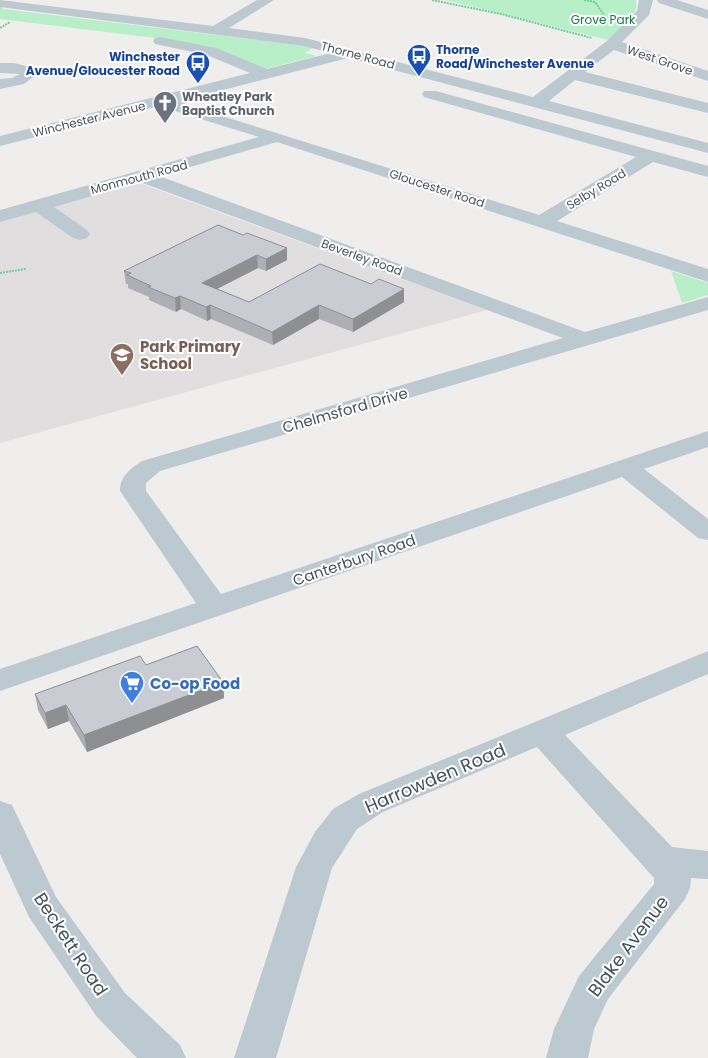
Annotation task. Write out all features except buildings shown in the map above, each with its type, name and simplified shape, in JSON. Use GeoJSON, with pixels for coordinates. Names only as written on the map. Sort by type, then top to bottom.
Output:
{"type":"FeatureCollection","features":[{"type":"Feature","properties":{"kind":"street"},"geometry":{"type":"LineString","coordinates":[[216,30],[266,0]]}},
{"type":"Feature","properties":{"kind":"street"},"geometry":{"type":"LineString","coordinates":[[536,103],[572,75],[644,12],[646,0]]}},
{"type":"Feature","properties":{"kind":"street"},"geometry":{"type":"LineString","coordinates":[[664,0],[708,15]]}},
{"type":"Feature","properties":{"kind":"street"},"geometry":{"type":"LineString","coordinates":[[679,0],[708,10]]}},
{"type":"Feature","properties":{"kind":"street","name":"Thorne Road"},"geometry":{"type":"LineString","coordinates":[[0,3],[305,42],[708,148]]}},
{"type":"Feature","properties":{"kind":"street"},"geometry":{"type":"LineString","coordinates":[[147,40],[191,46],[211,51],[267,75]]}},
{"type":"Feature","properties":{"kind":"street","name":"West Grove"},"geometry":{"type":"LineString","coordinates":[[608,42],[708,76]]}},
{"type":"Feature","properties":{"kind":"street","name":"Winchester Avenue"},"geometry":{"type":"LineString","coordinates":[[0,141],[352,53]]}},
{"type":"Feature","properties":{"kind":"street","name":"Thorne Road"},"geometry":{"type":"LineString","coordinates":[[317,63],[346,71]]}},
{"type":"Feature","properties":{"kind":"street"},"geometry":{"type":"LineString","coordinates":[[0,68],[19,68],[25,70],[28,75],[24,79],[15,82],[0,84]]}},
{"type":"Feature","properties":{"kind":"street"},"geometry":{"type":"LineString","coordinates":[[572,75],[708,108]]}},
{"type":"Feature","properties":{"kind":"street"},"geometry":{"type":"LineString","coordinates":[[412,89],[708,172]]}},
{"type":"Feature","properties":{"kind":"street","name":"Gloucester Road"},"geometry":{"type":"LineString","coordinates":[[166,100],[184,109],[278,137],[708,276]]}},
{"type":"Feature","properties":{"kind":"street","name":"Monmouth Road"},"geometry":{"type":"LineString","coordinates":[[0,216],[278,137]]}},
{"type":"Feature","properties":{"kind":"street","name":"Selby Road"},"geometry":{"type":"LineString","coordinates":[[542,222],[651,156]]}},
{"type":"Feature","properties":{"kind":"street","name":"Beverley Road"},"geometry":{"type":"LineString","coordinates":[[141,176],[413,276],[402,284],[406,292],[447,308],[461,307],[478,299],[583,340]]}},
{"type":"Feature","properties":{"kind":"street"},"geometry":{"type":"LineString","coordinates":[[39,204],[80,234]]}},
{"type":"Feature","properties":{"kind":"street","name":"Chelmsford Drive"},"geometry":{"type":"LineString","coordinates":[[215,608],[133,491],[133,482],[151,466],[708,303]]}},
{"type":"Feature","properties":{"kind":"street","name":"Canterbury Road"},"geometry":{"type":"LineString","coordinates":[[0,680],[708,439]]}},
{"type":"Feature","properties":{"kind":"street"},"geometry":{"type":"LineString","coordinates":[[626,467],[708,532]]}},
{"type":"Feature","properties":{"kind":"street","name":"Harrowden Road"},"geometry":{"type":"LineString","coordinates":[[255,1058],[314,867],[328,842],[345,820],[371,803],[708,662]]}},
{"type":"Feature","properties":{"kind":"street","name":"Blake Avenue"},"geometry":{"type":"LineString","coordinates":[[542,732],[662,860],[673,876],[672,888],[593,988],[574,1030],[567,1058]]}},
{"type":"Feature","properties":{"kind":"street","name":"Beckett Road"},"geometry":{"type":"LineString","coordinates":[[0,814],[42,906],[111,1005],[165,1058]]}},
{"type":"Feature","properties":{"kind":"street"},"geometry":{"type":"LineString","coordinates":[[662,860],[708,865]]}},
{"type":"Feature","properties":{"kind":"path"},"geometry":{"type":"LineString","coordinates":[[432,0],[502,14],[608,42],[610,21],[595,2],[584,0]]}},
{"type":"Feature","properties":{"kind":"path"},"geometry":{"type":"LineString","coordinates":[[0,28],[10,22]]}},
{"type":"Feature","properties":{"kind":"path"},"geometry":{"type":"LineString","coordinates":[[0,273],[26,269]]}},
{"type":"Feature","properties":{"kind":"shaded area","name":"Park Primary School"},"geometry":{"type":"Polygon","coordinates":[[[142,184],[487,310],[0,443],[0,221],[127,185],[142,184]]]}},
{"type":"Feature","properties":{"kind":"green space","name":"Grove Park"},"geometry":{"type":"Polygon","coordinates":[[[446,0],[636,0],[636,6],[632,18],[609,40],[446,0]]]}},
{"type":"Feature","properties":{"kind":"green space"},"geometry":{"type":"Polygon","coordinates":[[[0,7],[3,7],[3,9],[308,46],[314,47],[305,53],[317,56],[265,69],[180,41],[0,19],[0,7]]]}},
{"type":"Feature","properties":{"kind":"green space"},"geometry":{"type":"Polygon","coordinates":[[[671,271],[708,283],[708,295],[682,303],[671,271]]]}},
{"type":"Feature","properties":{"kind":"place","name":"Thorne Road/Winchester Avenue"},"geometry":{"type":"Point","coordinates":[419,77]}},
{"type":"Feature","properties":{"kind":"place","name":"Winchester Avenue/Gloucester Road"},"geometry":{"type":"Point","coordinates":[198,84]}},
{"type":"Feature","properties":{"kind":"place","name":"Wheatley Park Baptist Church"},"geometry":{"type":"Point","coordinates":[165,124]}},
{"type":"Feature","properties":{"kind":"place","name":"Park Primary School"},"geometry":{"type":"Point","coordinates":[122,376]}},
{"type":"Feature","properties":{"kind":"place","name":"Co-op Food"},"geometry":{"type":"Point","coordinates":[132,704]}}]}
